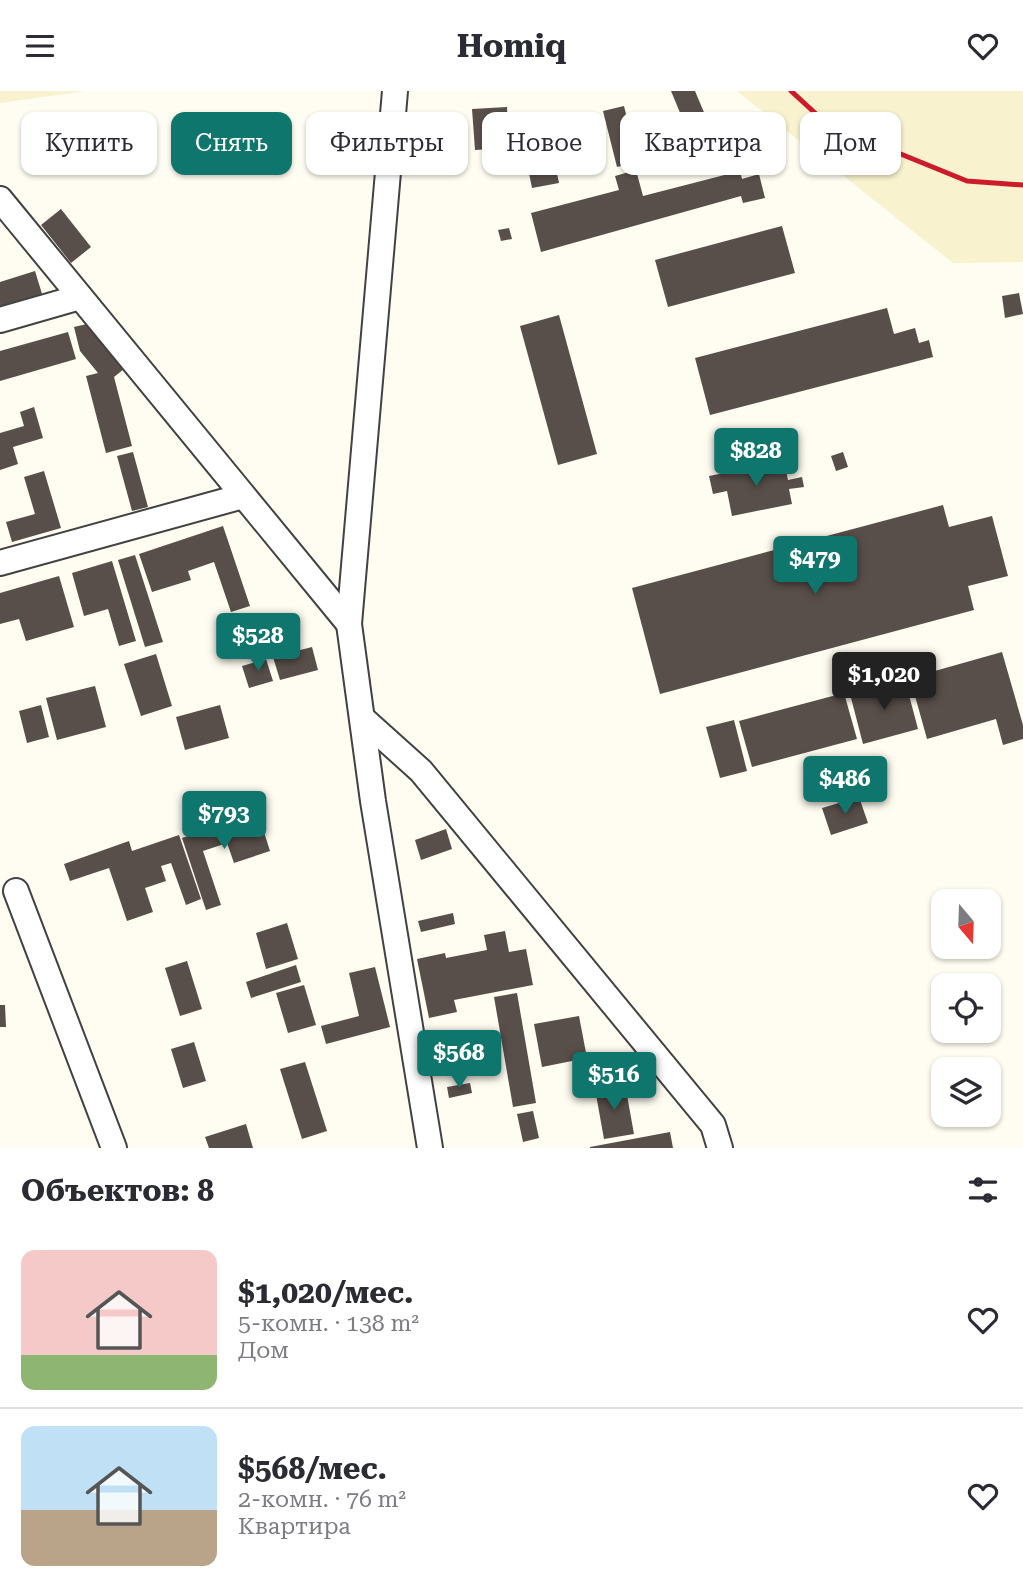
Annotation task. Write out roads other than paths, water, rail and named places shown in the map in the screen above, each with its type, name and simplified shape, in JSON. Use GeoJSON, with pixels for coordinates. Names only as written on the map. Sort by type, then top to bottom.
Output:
{"type":"FeatureCollection","features":[{"type":"Feature","properties":{"kind":"street"},"geometry":{"type":"LineString","coordinates":[[395,91],[349,624],[430,1148]]}},
{"type":"Feature","properties":{"kind":"street"},"geometry":{"type":"LineString","coordinates":[[0,199],[349,624]]}},
{"type":"Feature","properties":{"kind":"street"},"geometry":{"type":"LineString","coordinates":[[0,320],[80,297]]}},
{"type":"Feature","properties":{"kind":"street"},"geometry":{"type":"LineString","coordinates":[[0,563],[243,496]]}},
{"type":"Feature","properties":{"kind":"street"},"geometry":{"type":"LineString","coordinates":[[362,718],[421,771],[713,1125],[720,1148]]}},
{"type":"Feature","properties":{"kind":"street"},"geometry":{"type":"LineString","coordinates":[[16,891],[114,1148]]}},
{"type":"Feature","properties":{"kind":"railway"},"geometry":{"type":"LineString","coordinates":[[791,91],[827,124],[967,181],[1023,185]]}}]}
